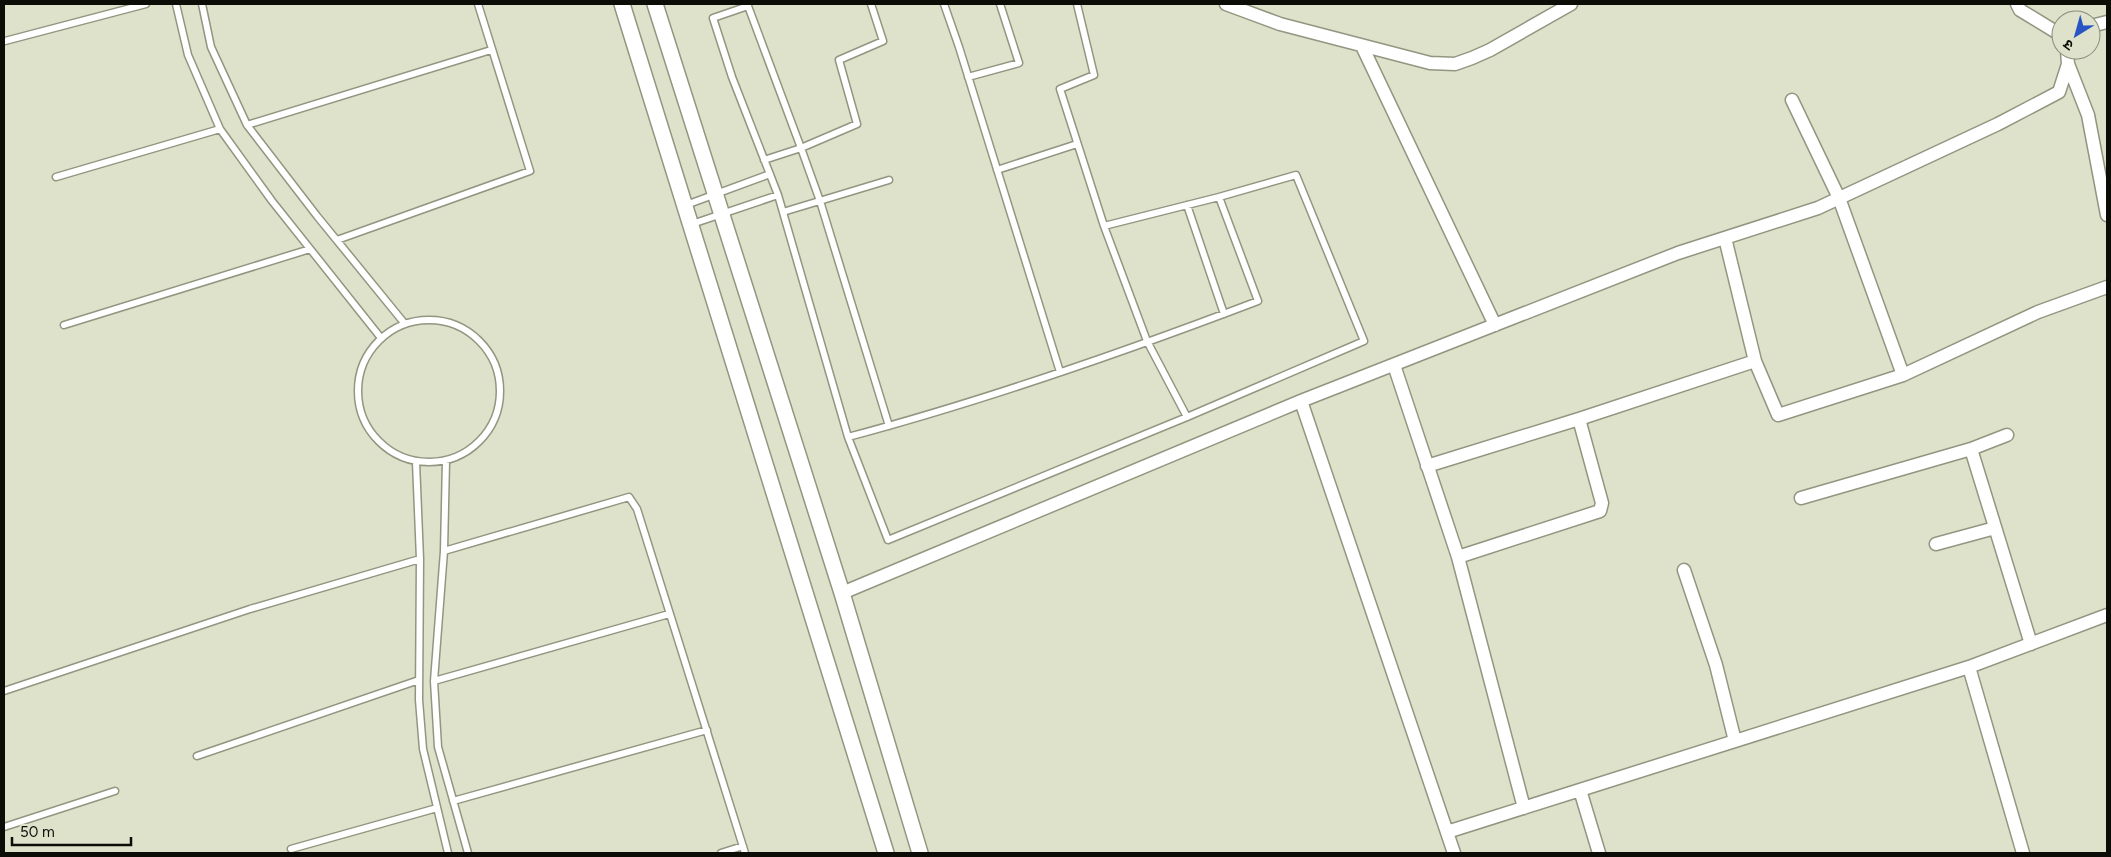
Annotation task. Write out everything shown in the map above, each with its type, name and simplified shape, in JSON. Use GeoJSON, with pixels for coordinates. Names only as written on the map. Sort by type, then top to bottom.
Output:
{"type":"FeatureCollection","features":[{"type":"Feature","properties":{"kind":"street"},"geometry":{"type":"LineString","coordinates":[[622,4],[692,224],[886,853]]}},
{"type":"Feature","properties":{"kind":"street"},"geometry":{"type":"LineString","coordinates":[[655,4],[842,593],[920,853]]}},
{"type":"Feature","properties":{"kind":"street"},"geometry":{"type":"LineString","coordinates":[[1226,4],[1280,24],[1362,46],[1430,63],[1455,64],[1490,50],[1571,4]]}},
{"type":"Feature","properties":{"kind":"street"},"geometry":{"type":"LineString","coordinates":[[2017,4],[2020,10],[2051,29]]}},
{"type":"Feature","properties":{"kind":"street"},"geometry":{"type":"LineString","coordinates":[[1362,46],[1495,325]]}},
{"type":"Feature","properties":{"kind":"street"},"geometry":{"type":"LineString","coordinates":[[2067,60],[2088,115],[2107,215]]}},
{"type":"Feature","properties":{"kind":"street"},"geometry":{"type":"LineString","coordinates":[[842,593],[1301,400],[1678,253],[1818,208],[1998,124],[2060,92],[2068,64]]}},
{"type":"Feature","properties":{"kind":"street"},"geometry":{"type":"LineString","coordinates":[[1792,100],[1839,198],[1902,375]]}},
{"type":"Feature","properties":{"kind":"street"},"geometry":{"type":"LineString","coordinates":[[1725,238],[1755,361],[1778,415],[1902,375],[2038,312],[2107,286]]}},
{"type":"Feature","properties":{"kind":"street"},"geometry":{"type":"LineString","coordinates":[[1427,466],[1579,419],[1755,361]]}},
{"type":"Feature","properties":{"kind":"street"},"geometry":{"type":"LineString","coordinates":[[1394,364],[1458,557],[1524,808]]}},
{"type":"Feature","properties":{"kind":"street"},"geometry":{"type":"LineString","coordinates":[[1301,400],[1454,853]]}},
{"type":"Feature","properties":{"kind":"street"},"geometry":{"type":"LineString","coordinates":[[1458,557],[1600,511],[1602,503],[1579,419]]}},
{"type":"Feature","properties":{"kind":"street"},"geometry":{"type":"LineString","coordinates":[[1801,498],[1971,449],[2007,435]]}},
{"type":"Feature","properties":{"kind":"street"},"geometry":{"type":"LineString","coordinates":[[1971,449],[2031,644]]}},
{"type":"Feature","properties":{"kind":"street"},"geometry":{"type":"LineString","coordinates":[[1936,544],[1995,528]]}},
{"type":"Feature","properties":{"kind":"street"},"geometry":{"type":"LineString","coordinates":[[1684,570],[1716,665],[1735,741]]}},
{"type":"Feature","properties":{"kind":"street"},"geometry":{"type":"LineString","coordinates":[[1447,832],[1970,667],[2107,615]]}},
{"type":"Feature","properties":{"kind":"street"},"geometry":{"type":"LineString","coordinates":[[1970,667],[2024,853]]}},
{"type":"Feature","properties":{"kind":"street"},"geometry":{"type":"LineString","coordinates":[[1580,790],[1599,853]]}},
{"type":"Feature","properties":{"kind":"lane"},"geometry":{"type":"LineString","coordinates":[[5,41],[146,4]]}},
{"type":"Feature","properties":{"kind":"lane"},"geometry":{"type":"LineString","coordinates":[[176,4],[188,55],[220,129],[272,201],[382,338]]}},
{"type":"Feature","properties":{"kind":"lane"},"geometry":{"type":"LineString","coordinates":[[202,4],[211,47],[247,125],[405,324]]}},
{"type":"Feature","properties":{"kind":"lane"},"geometry":{"type":"LineString","coordinates":[[337,240],[530,171],[478,4]]}},
{"type":"Feature","properties":{"kind":"lane"},"geometry":{"type":"LineString","coordinates":[[764,160],[801,148],[858,124],[839,60],[884,41],[871,4]]}},
{"type":"Feature","properties":{"kind":"lane"},"geometry":{"type":"LineString","coordinates":[[944,4],[1060,372]]}},
{"type":"Feature","properties":{"kind":"lane"},"geometry":{"type":"LineString","coordinates":[[968,77],[1019,63],[1000,4]]}},
{"type":"Feature","properties":{"kind":"lane"},"geometry":{"type":"LineString","coordinates":[[1077,4],[1094,75],[1060,89],[1104,226],[1147,341],[1186,418]]}},
{"type":"Feature","properties":{"kind":"lane"},"geometry":{"type":"LineString","coordinates":[[888,426],[820,201],[748,5],[712,18],[732,76],[778,195],[848,437],[888,540],[1186,418],[1364,341],[1296,175],[1104,226]]}},
{"type":"Feature","properties":{"kind":"lane"},"geometry":{"type":"LineString","coordinates":[[247,125],[491,50]]}},
{"type":"Feature","properties":{"kind":"lane"},"geometry":{"type":"LineString","coordinates":[[56,177],[220,129]]}},
{"type":"Feature","properties":{"kind":"lane"},"geometry":{"type":"LineString","coordinates":[[997,170],[1078,144]]}},
{"type":"Feature","properties":{"kind":"lane"},"geometry":{"type":"LineString","coordinates":[[686,205],[770,174]]}},
{"type":"Feature","properties":{"kind":"lane"},"geometry":{"type":"LineString","coordinates":[[783,212],[889,180]]}},
{"type":"Feature","properties":{"kind":"lane"},"geometry":{"type":"LineString","coordinates":[[692,224],[778,195]]}},
{"type":"Feature","properties":{"kind":"lane"},"geometry":{"type":"LineString","coordinates":[[848,437],[925,417],[1060,372],[1258,301],[1219,197]]}},
{"type":"Feature","properties":{"kind":"lane"},"geometry":{"type":"LineString","coordinates":[[1187,205],[1224,314]]}},
{"type":"Feature","properties":{"kind":"lane"},"geometry":{"type":"LineString","coordinates":[[64,325],[310,249]]}},
{"type":"Feature","properties":{"kind":"lane"},"geometry":{"type":"LineString","coordinates":[[432,320],[452,324],[475,338],[485,347],[495,365],[500,384],[500,398],[493,424],[481,441],[465,453],[446,461],[416,462],[395,455],[377,442],[364,424],[358,403],[357,381],[364,360],[382,338],[394,328],[412,321],[432,320]]}},
{"type":"Feature","properties":{"kind":"lane"},"geometry":{"type":"LineString","coordinates":[[446,461],[444,551],[434,681],[438,747],[468,853]]}},
{"type":"Feature","properties":{"kind":"lane"},"geometry":{"type":"LineString","coordinates":[[416,462],[420,559],[419,680],[423,749],[448,853]]}},
{"type":"Feature","properties":{"kind":"lane"},"geometry":{"type":"LineString","coordinates":[[444,551],[629,497],[637,509],[744,850],[721,853]]}},
{"type":"Feature","properties":{"kind":"lane"},"geometry":{"type":"LineString","coordinates":[[4,691],[250,609],[420,559]]}},
{"type":"Feature","properties":{"kind":"lane"},"geometry":{"type":"LineString","coordinates":[[434,681],[669,614]]}},
{"type":"Feature","properties":{"kind":"lane"},"geometry":{"type":"LineString","coordinates":[[197,756],[419,680]]}},
{"type":"Feature","properties":{"kind":"lane"},"geometry":{"type":"LineString","coordinates":[[453,801],[707,730]]}},
{"type":"Feature","properties":{"kind":"lane"},"geometry":{"type":"LineString","coordinates":[[4,827],[115,790]]}},
{"type":"Feature","properties":{"kind":"lane"},"geometry":{"type":"LineString","coordinates":[[291,849],[437,808]]}}]}
